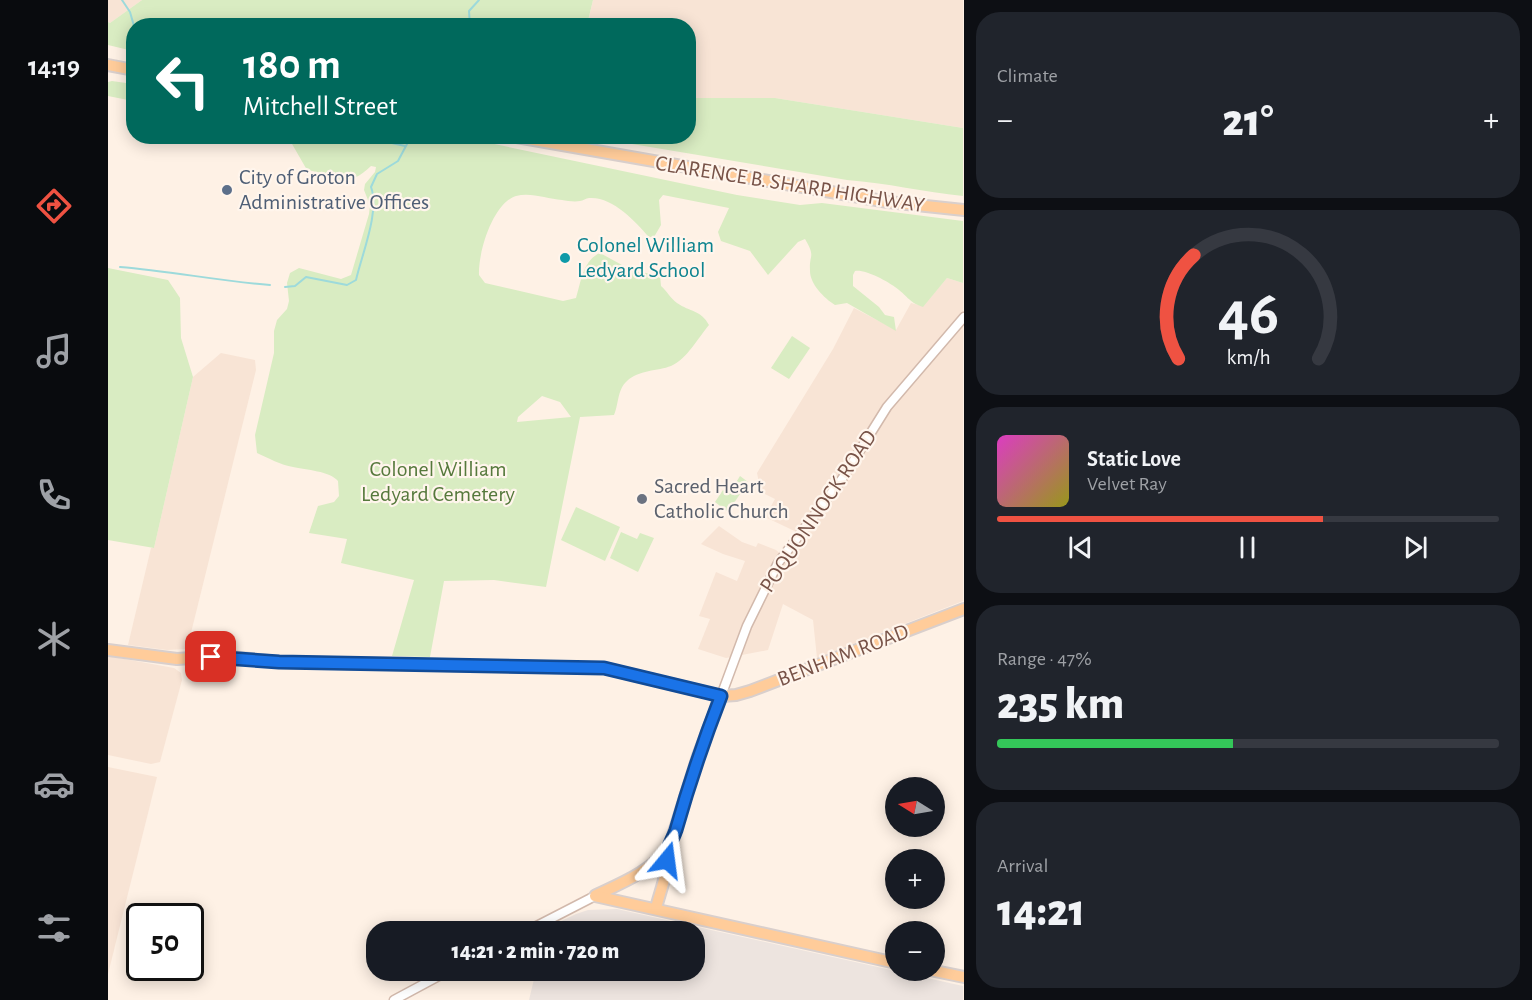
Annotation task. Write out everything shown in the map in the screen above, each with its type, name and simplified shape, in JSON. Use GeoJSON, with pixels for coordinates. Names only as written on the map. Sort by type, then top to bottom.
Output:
{"type":"FeatureCollection","features":[{"type":"Feature","properties":{"kind":"main road"},"geometry":{"type":"LineString","coordinates":[[108,65],[126,68]]}},
{"type":"Feature","properties":{"kind":"main road","name":"CLARENCE B. SHARP HIGHWAY"},"geometry":{"type":"LineString","coordinates":[[557,144],[888,202],[963,210]]}},
{"type":"Feature","properties":{"kind":"main road","name":"BENHAM ROAD"},"geometry":{"type":"LineString","coordinates":[[721,696],[750,691],[963,609]]}},
{"type":"Feature","properties":{"kind":"main road"},"geometry":{"type":"LineString","coordinates":[[108,650],[177,659],[220,656],[279,662],[604,668],[721,696]]}},
{"type":"Feature","properties":{"kind":"main road","name":"POQUONNOCK ROAD"},"geometry":{"type":"LineString","coordinates":[[595,896],[648,868],[666,852],[675,834],[698,756],[721,696]]}},
{"type":"Feature","properties":{"kind":"main road"},"geometry":{"type":"LineString","coordinates":[[656,908],[666,870],[666,852]]}},
{"type":"Feature","properties":{"kind":"main road"},"geometry":{"type":"LineString","coordinates":[[595,896],[885,960]]}},
{"type":"Feature","properties":{"kind":"main road"},"geometry":{"type":"LineString","coordinates":[[945,973],[963,977]]}},
{"type":"Feature","properties":{"kind":"street","name":"POQUONNOCK ROAD"},"geometry":{"type":"LineString","coordinates":[[721,696],[747,626],[778,563],[842,479],[887,407],[963,317]]}},
{"type":"Feature","properties":{"kind":"street"},"geometry":{"type":"LineString","coordinates":[[546,921],[595,896]]}},
{"type":"Feature","properties":{"kind":"street"},"geometry":{"type":"LineString","coordinates":[[394,1000],[429,981]]}},
{"type":"Feature","properties":{"kind":"shaded area"},"geometry":{"type":"Polygon","coordinates":[[[108,0],[142,0],[110,23],[108,22],[108,0]]]}},
{"type":"Feature","properties":{"kind":"shaded area"},"geometry":{"type":"Polygon","coordinates":[[[593,0],[963,0],[963,128],[775,98],[696,98],[696,18],[589,18],[593,0]]]}},
{"type":"Feature","properties":{"kind":"shaded area"},"geometry":{"type":"Polygon","coordinates":[[[947,278],[963,283],[963,601],[817,658],[813,620],[783,604],[768,650],[726,658],[698,649],[710,619],[699,616],[716,572],[737,581],[745,561],[701,544],[719,526],[742,542],[756,547],[758,543],[776,550],[787,560],[805,536],[765,517],[775,499],[761,492],[757,473],[833,349],[854,308],[896,330],[911,303],[923,306],[947,278]]]}},
{"type":"Feature","properties":{"kind":"shaded area"},"geometry":{"type":"Polygon","coordinates":[[[221,353],[255,360],[256,370],[187,649],[167,650],[128,645],[151,548],[154,548],[193,377],[221,353]]]}},
{"type":"Feature","properties":{"kind":"shaded area"},"geometry":{"type":"Polygon","coordinates":[[[108,656],[174,668],[181,673],[182,680],[160,762],[151,764],[108,755],[108,656]]]}},
{"type":"Feature","properties":{"kind":"shaded area"},"geometry":{"type":"Polygon","coordinates":[[[108,767],[157,777],[108,974],[108,767]]]}},
{"type":"Feature","properties":{"kind":"shaded area"},"geometry":{"type":"Polygon","coordinates":[[[617,909],[671,921],[562,921],[588,910],[617,909]]]}},
{"type":"Feature","properties":{"kind":"shaded area"},"geometry":{"type":"Polygon","coordinates":[[[705,929],[885,969],[885,981],[941,981],[963,986],[963,1000],[529,1000],[534,981],[705,981],[705,929]]]}},
{"type":"Feature","properties":{"kind":"green space"},"geometry":{"type":"Polygon","coordinates":[[[142,0],[593,0],[589,18],[126,18],[126,49],[108,45],[108,22],[110,23],[142,0]]]}},
{"type":"Feature","properties":{"kind":"green space"},"geometry":{"type":"Polygon","coordinates":[[[108,82],[126,83],[126,100],[108,96],[108,82]]]}},
{"type":"Feature","properties":{"kind":"green space"},"geometry":{"type":"Polygon","coordinates":[[[696,98],[775,98],[963,128],[963,196],[847,180],[632,144],[696,144],[696,98]]]}},
{"type":"Feature","properties":{"kind":"green space","name":"Colonel William Ledyard Cemetery"},"geometry":{"type":"Polygon","coordinates":[[[292,144],[494,144],[737,195],[800,205],[822,203],[963,221],[963,283],[947,278],[923,307],[881,279],[855,271],[853,286],[879,307],[885,315],[894,317],[896,331],[847,303],[835,305],[822,295],[811,276],[811,253],[805,239],[798,242],[768,275],[750,251],[721,241],[718,232],[729,208],[663,195],[659,200],[661,225],[654,237],[649,237],[622,211],[598,198],[573,201],[527,195],[516,196],[508,200],[494,218],[484,242],[479,275],[485,283],[563,301],[576,298],[586,266],[594,256],[600,253],[633,271],[660,275],[661,286],[673,299],[699,314],[709,325],[677,363],[666,368],[648,371],[627,381],[620,393],[614,415],[580,417],[546,587],[494,580],[444,581],[430,657],[392,656],[414,580],[341,563],[347,539],[309,533],[318,506],[334,502],[339,496],[338,481],[324,473],[284,465],[257,453],[255,435],[274,353],[274,331],[277,320],[287,309],[289,301],[287,283],[290,273],[299,268],[341,279],[351,275],[369,214],[370,205],[364,190],[365,184],[375,172],[376,167],[371,166],[361,174],[347,180],[340,180],[307,170],[292,144]],[[542,396],[518,417],[517,422],[571,417],[560,402],[542,396]]]}},
{"type":"Feature","properties":{"kind":"green space"},"geometry":{"type":"Polygon","coordinates":[[[108,268],[168,280],[180,298],[181,338],[193,377],[154,548],[108,540],[108,268]]]}},
{"type":"Feature","properties":{"kind":"green space"},"geometry":{"type":"Polygon","coordinates":[[[792,336],[810,348],[789,379],[771,368],[792,336]]]}},
{"type":"Feature","properties":{"kind":"green space"},"geometry":{"type":"Polygon","coordinates":[[[740,476],[748,482],[728,512],[715,502],[723,490],[729,494],[740,476]]]}},
{"type":"Feature","properties":{"kind":"green space"},"geometry":{"type":"Polygon","coordinates":[[[576,507],[620,527],[605,561],[561,540],[576,507]]]}},
{"type":"Feature","properties":{"kind":"green space"},"geometry":{"type":"Polygon","coordinates":[[[621,532],[637,539],[640,533],[654,538],[638,572],[610,558],[621,532]]]}},
{"type":"Feature","properties":{"kind":"waterway"},"geometry":{"type":"LineString","coordinates":[[122,0],[132,18]]}},
{"type":"Feature","properties":{"kind":"waterway"},"geometry":{"type":"LineString","coordinates":[[469,18],[469,11],[479,0]]}},
{"type":"Feature","properties":{"kind":"waterway"},"geometry":{"type":"LineString","coordinates":[[396,144],[405,146]]}},
{"type":"Feature","properties":{"kind":"waterway"},"geometry":{"type":"LineString","coordinates":[[285,287],[295,286],[306,277],[347,285],[356,280],[372,220],[371,187],[377,174],[398,161],[407,144]]}},
{"type":"Feature","properties":{"kind":"waterway"},"geometry":{"type":"LineString","coordinates":[[120,267],[270,285]]}},
{"type":"Feature","properties":{"kind":"place","name":"City of Groton Administrative Offices"},"geometry":{"type":"Point","coordinates":[227,190]}},
{"type":"Feature","properties":{"kind":"place","name":"Colonel William Ledyard School"},"geometry":{"type":"Point","coordinates":[565,258]}},
{"type":"Feature","properties":{"kind":"place","name":"Sacred Heart Catholic Church"},"geometry":{"type":"Point","coordinates":[642,499]}},
{"type":"Feature","properties":{"kind":"route"},"geometry":{"type":"LineString","coordinates":[[211,657],[279,662],[604,668],[721,696],[698,756],[675,834],[666,852],[667,860]]}}]}
